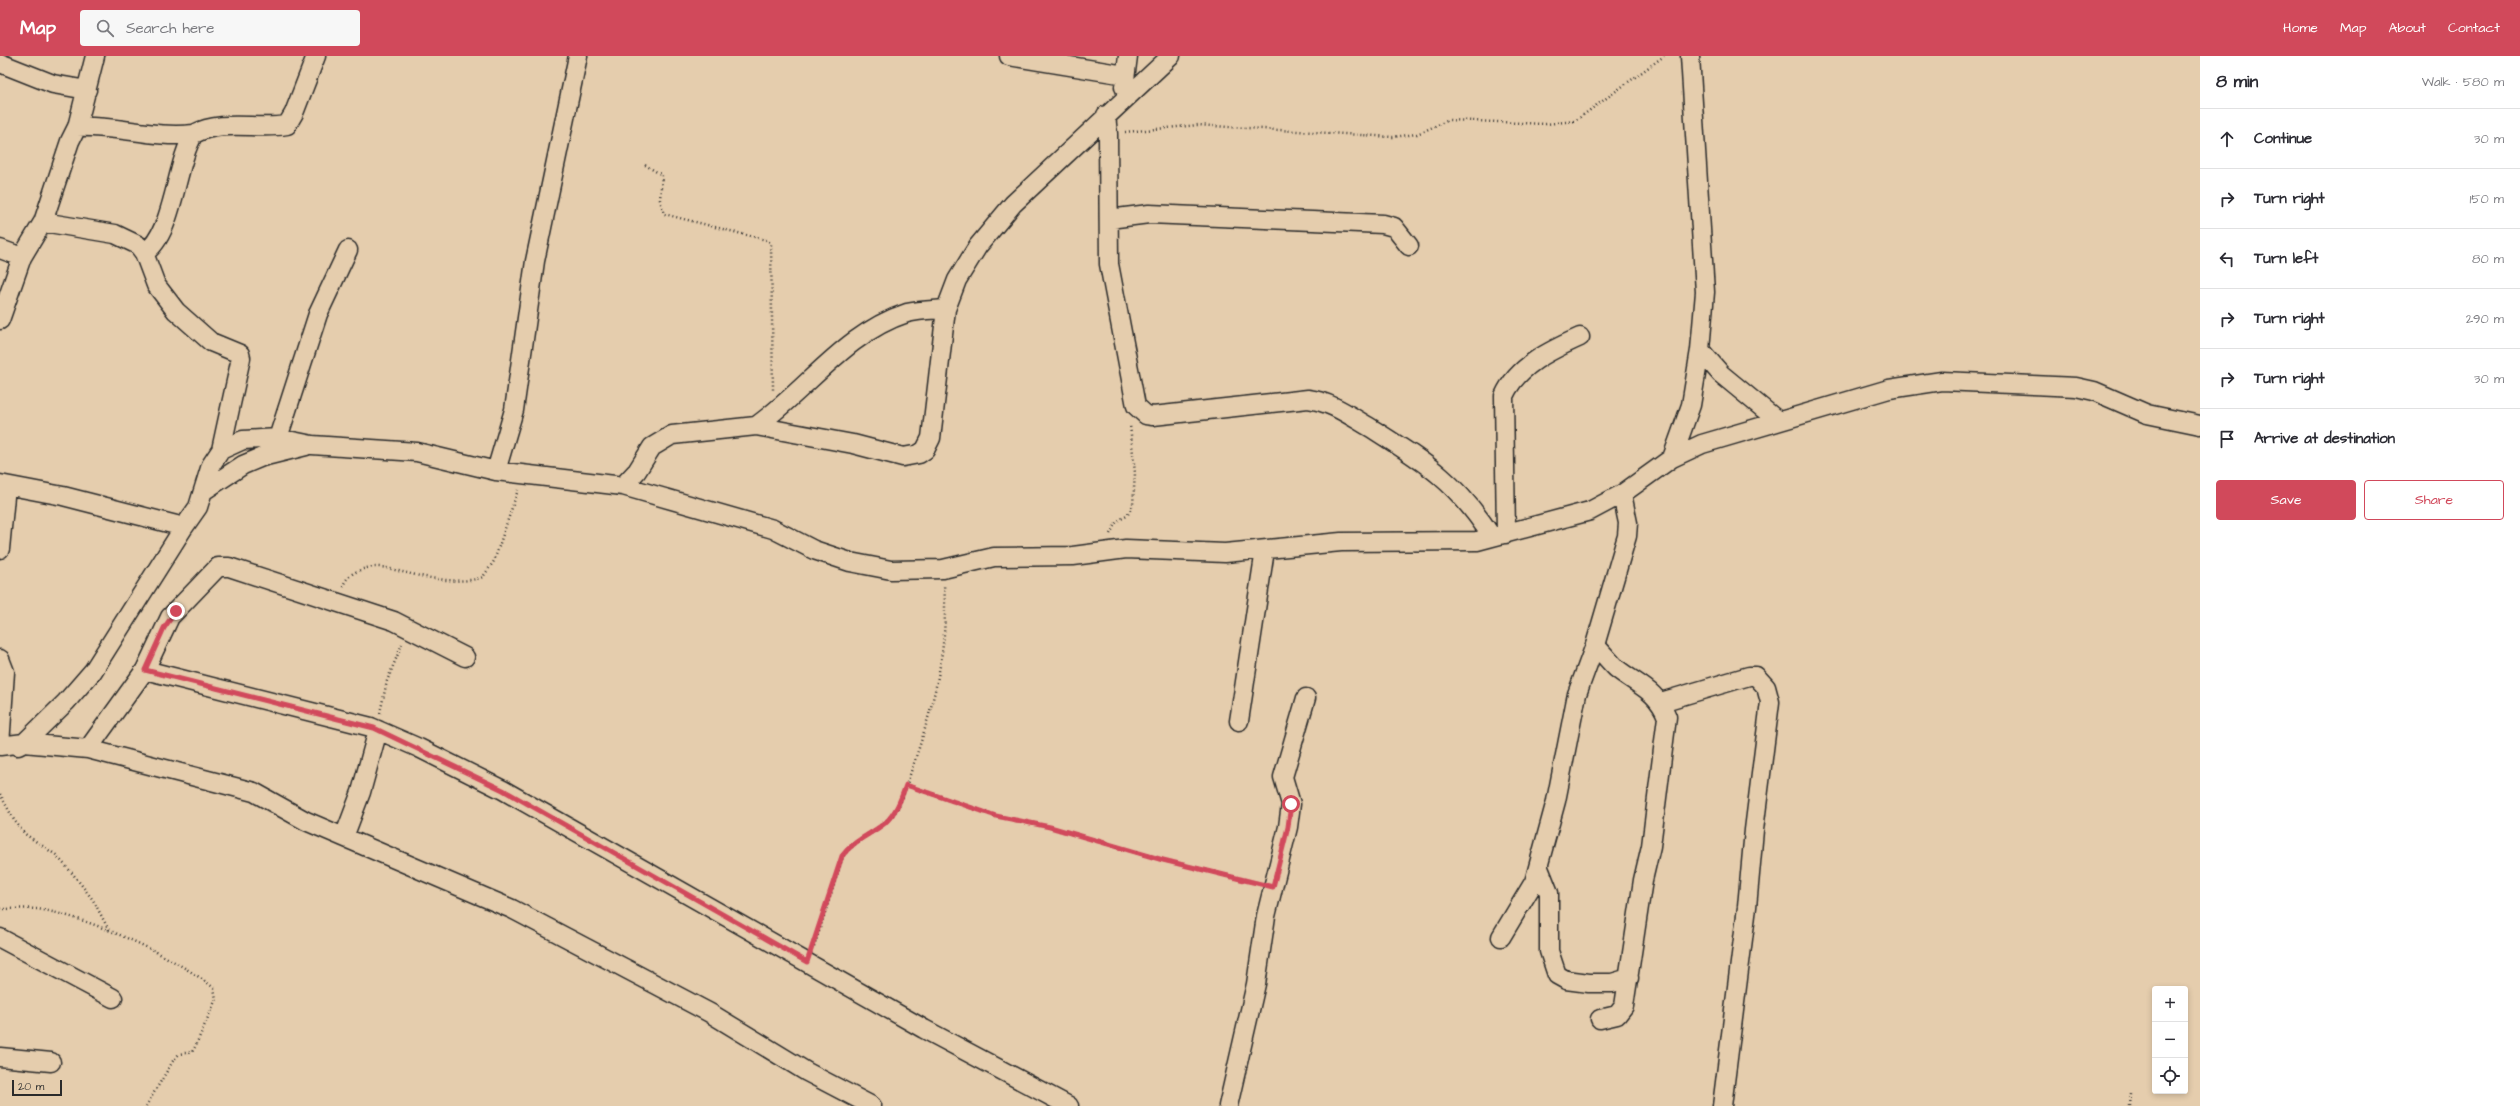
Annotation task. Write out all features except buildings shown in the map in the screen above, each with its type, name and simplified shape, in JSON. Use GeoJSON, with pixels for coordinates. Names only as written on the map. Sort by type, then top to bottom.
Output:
{"type":"FeatureCollection","features":[{"type":"Feature","properties":{"kind":"street"},"geometry":{"type":"LineString","coordinates":[[0,320],[22,257],[43,222],[76,127],[95,56]]}},
{"type":"Feature","properties":{"kind":"street"},"geometry":{"type":"LineString","coordinates":[[76,127],[100,126],[179,136],[194,134],[220,126],[263,128],[287,125],[294,113],[316,56]]}},
{"type":"Feature","properties":{"kind":"street"},"geometry":{"type":"LineString","coordinates":[[496,471],[514,410],[535,261],[578,56]]}},
{"type":"Feature","properties":{"kind":"street"},"geometry":{"type":"LineString","coordinates":[[1009,56],[1125,75]]}},
{"type":"Feature","properties":{"kind":"street"},"geometry":{"type":"LineString","coordinates":[[1123,102],[1128,56]]}},
{"type":"Feature","properties":{"kind":"street"},"geometry":{"type":"LineString","coordinates":[[622,486],[636,471],[652,447],[660,440],[672,435],[756,426],[853,444],[903,457],[919,454],[925,450],[931,438],[946,308],[957,280],[978,246],[1013,204],[1106,115],[1123,102],[1171,56]]}},
{"type":"Feature","properties":{"kind":"street"},"geometry":{"type":"LineString","coordinates":[[1672,458],[1691,405],[1700,350],[1705,284],[1690,56]]}},
{"type":"Feature","properties":{"kind":"street"},"geometry":{"type":"LineString","coordinates":[[0,63],[53,84],[87,90]]}},
{"type":"Feature","properties":{"kind":"street"},"geometry":{"type":"LineString","coordinates":[[1106,115],[1108,134],[1109,264],[1136,406],[1146,415],[1153,416],[1308,399],[1332,404],[1427,463],[1457,490],[1477,514],[1499,535]]}},
{"type":"Feature","properties":{"kind":"street"},"geometry":{"type":"LineString","coordinates":[[144,253],[152,248],[164,226],[186,150],[194,134]]}},
{"type":"Feature","properties":{"kind":"street"},"geometry":{"type":"LineString","coordinates":[[1109,219],[1149,214],[1363,222],[1394,227],[1409,246]]}},
{"type":"Feature","properties":{"kind":"street"},"geometry":{"type":"LineString","coordinates":[[0,756],[24,743],[66,702],[93,671],[198,507],[205,490],[211,465],[221,450],[241,358],[240,354],[211,342],[176,311],[156,285],[144,253],[138,244],[115,234],[43,222]]}},
{"type":"Feature","properties":{"kind":"street"},"geometry":{"type":"LineString","coordinates":[[0,250],[22,257]]}},
{"type":"Feature","properties":{"kind":"street"},"geometry":{"type":"LineString","coordinates":[[278,438],[318,314],[348,250]]}},
{"type":"Feature","properties":{"kind":"street"},"geometry":{"type":"LineString","coordinates":[[756,426],[773,414],[831,360],[861,338],[896,317],[908,313],[946,308]]}},
{"type":"Feature","properties":{"kind":"street"},"geometry":{"type":"LineString","coordinates":[[1499,535],[1504,396],[1511,383],[1537,359],[1580,337]]}},
{"type":"Feature","properties":{"kind":"street"},"geometry":{"type":"LineString","coordinates":[[1700,350],[1721,374],[1777,420]]}},
{"type":"Feature","properties":{"kind":"street"},"geometry":{"type":"LineString","coordinates":[[221,450],[243,440],[278,438],[312,445],[417,452],[496,471],[622,486],[773,529],[814,550],[861,565],[910,571],[942,569],[962,562],[994,557],[1058,557],[1138,549],[1186,554],[1225,554],[1340,542],[1477,540],[1590,511],[1622,494],[1672,458],[1702,444],[1777,420],[1889,388],[1942,381],[2085,388],[2147,414],[2200,425]]}},
{"type":"Feature","properties":{"kind":"street"},"geometry":{"type":"LineString","coordinates":[[205,490],[243,465],[262,457],[312,445]]}},
{"type":"Feature","properties":{"kind":"street"},"geometry":{"type":"LineString","coordinates":[[0,549],[3,485],[63,496],[184,527]]}},
{"type":"Feature","properties":{"kind":"street"},"geometry":{"type":"LineString","coordinates":[[1501,937],[1534,882],[1538,868],[1556,801],[1577,694],[1595,645],[1627,536],[1628,523],[1622,494]]}},
{"type":"Feature","properties":{"kind":"street"},"geometry":{"type":"LineString","coordinates":[[1239,721],[1265,550]]}},
{"type":"Feature","properties":{"kind":"street"},"geometry":{"type":"LineString","coordinates":[[88,749],[145,670],[170,617],[218,567],[229,567],[394,621],[464,657]]}},
{"type":"Feature","properties":{"kind":"street"},"geometry":{"type":"LineString","coordinates":[[1595,645],[1616,667],[1661,702],[1667,717],[1667,730],[1651,846],[1643,880],[1629,978],[1622,1011],[1617,1015],[1600,1019]]}},
{"type":"Feature","properties":{"kind":"street"},"geometry":{"type":"LineString","coordinates":[[0,659],[5,672],[0,745],[24,743],[88,749],[254,792],[306,821],[512,909],[710,1013],[807,1072],[872,1106]]}},
{"type":"Feature","properties":{"kind":"street"},"geometry":{"type":"LineString","coordinates":[[145,670],[377,730],[503,790],[924,1029],[1070,1106]]}},
{"type":"Feature","properties":{"kind":"street"},"geometry":{"type":"LineString","coordinates":[[1661,702],[1749,676],[1756,676],[1766,687],[1770,702],[1756,815],[1746,915],[1722,1106]]}},
{"type":"Feature","properties":{"kind":"street"},"geometry":{"type":"LineString","coordinates":[[1228,1106],[1256,984],[1266,916],[1290,815],[1291,804],[1283,777],[1306,698]]}},
{"type":"Feature","properties":{"kind":"street"},"geometry":{"type":"LineString","coordinates":[[344,837],[361,792],[377,730]]}},
{"type":"Feature","properties":{"kind":"street"},"geometry":{"type":"LineString","coordinates":[[1538,868],[1549,893],[1549,951],[1557,975],[1566,980],[1589,983],[1612,983],[1629,978]]}},
{"type":"Feature","properties":{"kind":"street"},"geometry":{"type":"LineString","coordinates":[[0,938],[113,998]]}},
{"type":"Feature","properties":{"kind":"street"},"geometry":{"type":"LineString","coordinates":[[0,1057],[51,1062]]}},
{"type":"Feature","properties":{"kind":"path"},"geometry":{"type":"LineString","coordinates":[[1108,134],[1198,125],[1393,137],[1417,134],[1449,120],[1564,123],[1583,117],[1664,56]]}},
{"type":"Feature","properties":{"kind":"path"},"geometry":{"type":"LineString","coordinates":[[645,164],[658,170],[662,175],[660,200],[664,214],[766,240],[771,243],[773,414]]}},
{"type":"Feature","properties":{"kind":"path"},"geometry":{"type":"LineString","coordinates":[[1100,552],[1117,521],[1127,516],[1133,505],[1135,473],[1130,424],[1136,406]]}},
{"type":"Feature","properties":{"kind":"path"},"geometry":{"type":"LineString","coordinates":[[339,603],[345,579],[351,574],[373,567],[451,579],[466,580],[483,577],[494,561],[523,475]]}},
{"type":"Feature","properties":{"kind":"path"},"geometry":{"type":"LineString","coordinates":[[807,962],[842,856],[850,846],[886,822],[897,808],[906,785],[924,731],[942,659],[946,610],[942,569]]}},
{"type":"Feature","properties":{"kind":"path"},"geometry":{"type":"LineString","coordinates":[[377,730],[387,681],[408,628]]}},
{"type":"Feature","properties":{"kind":"path"},"geometry":{"type":"LineString","coordinates":[[906,785],[996,816],[1050,827],[1163,860],[1273,887]]}},
{"type":"Feature","properties":{"kind":"path"},"geometry":{"type":"LineString","coordinates":[[0,794],[14,820],[25,834],[56,855],[74,874],[93,900],[110,933]]}},
{"type":"Feature","properties":{"kind":"path"},"geometry":{"type":"LineString","coordinates":[[0,909],[36,909],[90,924],[186,968],[214,988],[216,993],[213,1007],[196,1047],[192,1052],[179,1054],[172,1061],[146,1106]]}},
{"type":"Feature","properties":{"kind":"path"},"geometry":{"type":"LineString","coordinates":[[2129,1106],[2130,1093]]}},
{"type":"Feature","properties":{"kind":"route"},"geometry":{"type":"LineString","coordinates":[[176,611],[170,617],[164,628],[145,670],[374,728],[419,748],[503,790],[716,912],[807,962],[831,895],[842,856],[850,846],[886,822],[897,808],[906,785],[996,816],[1050,827],[1163,860],[1273,887],[1279,858],[1288,827],[1291,804]]}}]}
